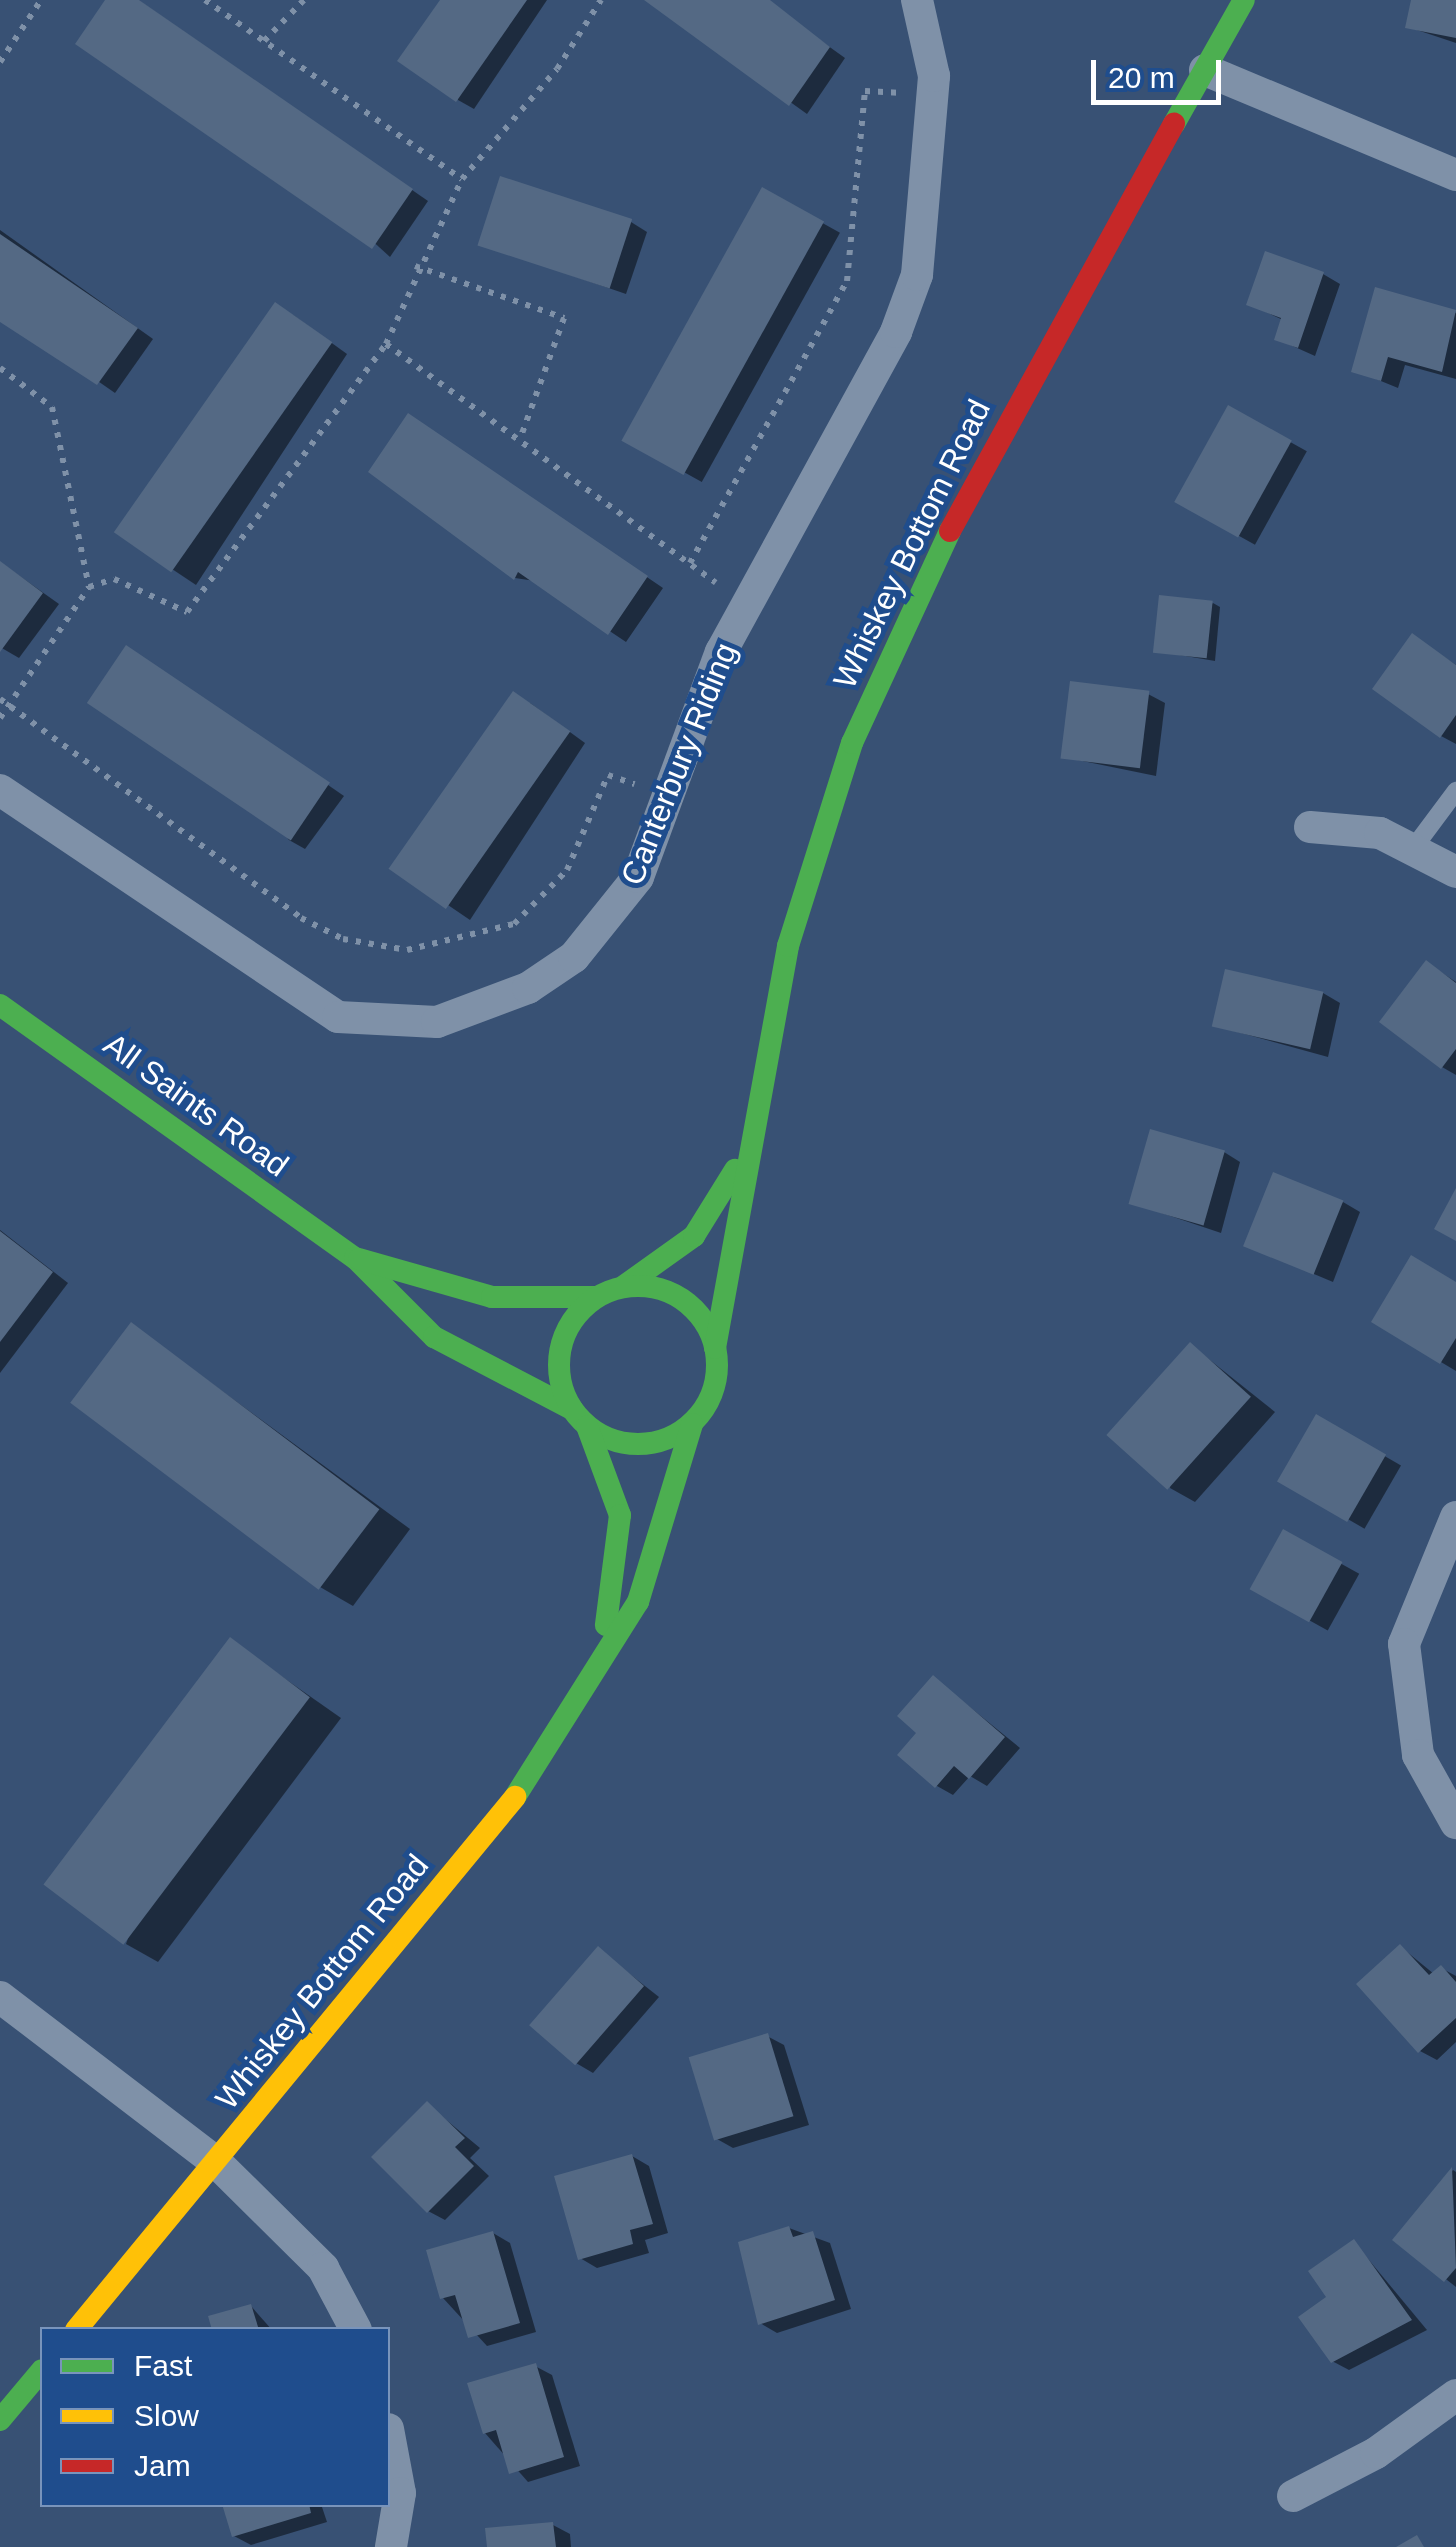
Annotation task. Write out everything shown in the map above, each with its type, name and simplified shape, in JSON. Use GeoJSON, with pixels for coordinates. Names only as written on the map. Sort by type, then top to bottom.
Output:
{"type":"FeatureCollection","features":[{"type":"Feature","properties":{"kind":"street","name":"Canterbury Riding"},"geometry":{"type":"LineString","coordinates":[[0,790],[338,1017],[438,1022],[528,988],[614,918],[659,830],[746,604],[896,332],[917,275],[934,76],[916,0]]}},
{"type":"Feature","properties":{"kind":"street","name":"Whiskey Bottom Road"},"geometry":{"type":"LineString","coordinates":[[715,1348],[742,1158],[788,946],[852,742],[969,489],[1244,0]]}},
{"type":"Feature","properties":{"kind":"street"},"geometry":{"type":"LineString","coordinates":[[1205,70],[1456,175]]}},
{"type":"Feature","properties":{"kind":"street"},"geometry":{"type":"LineString","coordinates":[[1310,827],[1416,846],[1456,872]]}},
{"type":"Feature","properties":{"kind":"street","name":"All Saints Road"},"geometry":{"type":"LineString","coordinates":[[0,1005],[356,1258],[434,1337],[579,1418]]}},
{"type":"Feature","properties":{"kind":"street","name":"Whiskey Bottom Road"},"geometry":{"type":"LineString","coordinates":[[624,1286],[694,1236],[742,1158]]}},
{"type":"Feature","properties":{"kind":"street","name":"All Saints Road"},"geometry":{"type":"LineString","coordinates":[[356,1258],[492,1297],[595,1297]]}},
{"type":"Feature","properties":{"kind":"street"},"geometry":{"type":"LineString","coordinates":[[624,1286],[681,1298],[715,1348],[716,1380],[692,1424],[639,1444],[579,1418],[560,1349],[595,1297],[624,1286]]}},
{"type":"Feature","properties":{"kind":"street","name":"Whiskey Bottom Road"},"geometry":{"type":"LineString","coordinates":[[579,1418],[620,1515],[599,1663]]}},
{"type":"Feature","properties":{"kind":"street","name":"Whiskey Bottom Road"},"geometry":{"type":"LineString","coordinates":[[78,2327],[537,1770],[638,1602],[692,1424]]}},
{"type":"Feature","properties":{"kind":"street"},"geometry":{"type":"LineString","coordinates":[[1456,1517],[1404,1644],[1418,1755],[1456,1822]]}},
{"type":"Feature","properties":{"kind":"street"},"geometry":{"type":"LineString","coordinates":[[0,1997],[216,2162],[323,2268],[354,2327]]}},
{"type":"Feature","properties":{"kind":"street"},"geometry":{"type":"LineString","coordinates":[[0,2420],[40,2372]]}},
{"type":"Feature","properties":{"kind":"street"},"geometry":{"type":"LineString","coordinates":[[1294,2496],[1376,2454],[1456,2395]]}},
{"type":"Feature","properties":{"kind":"street"},"geometry":{"type":"LineString","coordinates":[[390,2440],[400,2493],[391,2547]]}},
{"type":"Feature","properties":{"kind":"lane"},"geometry":{"type":"LineString","coordinates":[[1416,846],[1456,791]]}},
{"type":"Feature","properties":{"kind":"path"},"geometry":{"type":"LineString","coordinates":[[0,62],[41,0]]}},
{"type":"Feature","properties":{"kind":"path"},"geometry":{"type":"LineString","coordinates":[[204,0],[462,179]]}},
{"type":"Feature","properties":{"kind":"path"},"geometry":{"type":"LineString","coordinates":[[264,41],[304,0]]}},
{"type":"Feature","properties":{"kind":"path"},"geometry":{"type":"LineString","coordinates":[[0,718],[89,587],[114,580],[187,612],[386,344],[415,266],[462,179],[558,69],[601,0]]}},
{"type":"Feature","properties":{"kind":"path"},"geometry":{"type":"LineString","coordinates":[[690,564],[847,281],[865,91],[904,93],[904,78]]}},
{"type":"Feature","properties":{"kind":"path"},"geometry":{"type":"LineString","coordinates":[[415,266],[564,318],[520,439]]}},
{"type":"Feature","properties":{"kind":"path"},"geometry":{"type":"LineString","coordinates":[[386,344],[746,604]]}},
{"type":"Feature","properties":{"kind":"path"},"geometry":{"type":"LineString","coordinates":[[0,368],[52,407],[89,587]]}},
{"type":"Feature","properties":{"kind":"path"},"geometry":{"type":"LineString","coordinates":[[712,603],[719,584]]}},
{"type":"Feature","properties":{"kind":"path"},"geometry":{"type":"LineString","coordinates":[[0,699],[301,918],[343,939],[407,950],[514,924],[568,870],[608,774],[643,788],[650,769]]}},
{"type":"Feature","properties":{"kind":"building"},"geometry":{"type":"Polygon","coordinates":[[[105,0],[139,0],[413,189],[372,249],[75,44],[105,0]]]}},
{"type":"Feature","properties":{"kind":"building"},"geometry":{"type":"Polygon","coordinates":[[[440,0],[527,0],[456,102],[397,61],[440,0]]]}},
{"type":"Feature","properties":{"kind":"building"},"geometry":{"type":"Polygon","coordinates":[[[644,0],[770,0],[830,47],[789,106],[644,0]]]}},
{"type":"Feature","properties":{"kind":"building"},"geometry":{"type":"Polygon","coordinates":[[[1411,0],[1456,0],[1456,38],[1405,28],[1411,0]]]}},
{"type":"Feature","properties":{"kind":"building"},"geometry":{"type":"Polygon","coordinates":[[[500,176],[632,219],[610,288],[477,245],[500,176]]]}},
{"type":"Feature","properties":{"kind":"building"},"geometry":{"type":"Polygon","coordinates":[[[762,187],[824,221],[684,475],[621,441],[762,187]]]}},
{"type":"Feature","properties":{"kind":"building"},"geometry":{"type":"Polygon","coordinates":[[[0,234],[138,328],[97,385],[0,322],[0,234]]]}},
{"type":"Feature","properties":{"kind":"building"},"geometry":{"type":"Polygon","coordinates":[[[1265,251],[1324,272],[1298,348],[1274,340],[1281,318],[1246,305],[1265,251]]]}},
{"type":"Feature","properties":{"kind":"building"},"geometry":{"type":"Polygon","coordinates":[[[1375,287],[1456,310],[1442,372],[1388,357],[1381,381],[1351,372],[1375,287]]]}},
{"type":"Feature","properties":{"kind":"building"},"geometry":{"type":"Polygon","coordinates":[[[275,302],[332,342],[171,572],[114,532],[275,302]]]}},
{"type":"Feature","properties":{"kind":"building"},"geometry":{"type":"Polygon","coordinates":[[[1228,405],[1292,440],[1238,537],[1174,502],[1228,405]]]}},
{"type":"Feature","properties":{"kind":"building"},"geometry":{"type":"Polygon","coordinates":[[[408,413],[648,576],[608,635],[518,572],[514,580],[368,472],[408,413]]]}},
{"type":"Feature","properties":{"kind":"building"},"geometry":{"type":"Polygon","coordinates":[[[0,561],[43,593],[0,652],[0,561]]]}},
{"type":"Feature","properties":{"kind":"building"},"geometry":{"type":"Polygon","coordinates":[[[1159,595],[1213,601],[1207,658],[1153,653],[1159,595]]]}},
{"type":"Feature","properties":{"kind":"building"},"geometry":{"type":"Polygon","coordinates":[[[1412,633],[1456,665],[1456,715],[1440,738],[1372,689],[1412,633]]]}},
{"type":"Feature","properties":{"kind":"building"},"geometry":{"type":"Polygon","coordinates":[[[126,645],[330,783],[291,841],[87,703],[126,645]]]}},
{"type":"Feature","properties":{"kind":"building"},"geometry":{"type":"Polygon","coordinates":[[[1070,681],[1149,691],[1140,768],[1060,758],[1070,681]]]}},
{"type":"Feature","properties":{"kind":"building"},"geometry":{"type":"Polygon","coordinates":[[[513,691],[570,731],[446,909],[389,869],[513,691]]]}},
{"type":"Feature","properties":{"kind":"building"},"geometry":{"type":"Polygon","coordinates":[[[1426,960],[1456,983],[1456,1049],[1441,1069],[1379,1022],[1426,960]]]}},
{"type":"Feature","properties":{"kind":"building"},"geometry":{"type":"Polygon","coordinates":[[[1225,969],[1323,992],[1310,1049],[1212,1026],[1225,969]]]}},
{"type":"Feature","properties":{"kind":"building"},"geometry":{"type":"Polygon","coordinates":[[[1150,1129],[1225,1150],[1203,1225],[1129,1204],[1150,1129]]]}},
{"type":"Feature","properties":{"kind":"building"},"geometry":{"type":"Polygon","coordinates":[[[1273,1172],[1343,1200],[1313,1275],[1243,1246],[1273,1172]]]}},
{"type":"Feature","properties":{"kind":"building"},"geometry":{"type":"Polygon","coordinates":[[[1456,1188],[1456,1241],[1434,1229],[1456,1188]]]}},
{"type":"Feature","properties":{"kind":"building"},"geometry":{"type":"Polygon","coordinates":[[[0,1231],[53,1272],[0,1342],[0,1231]]]}},
{"type":"Feature","properties":{"kind":"building"},"geometry":{"type":"Polygon","coordinates":[[[1411,1255],[1456,1282],[1456,1338],[1440,1364],[1371,1322],[1411,1255]]]}},
{"type":"Feature","properties":{"kind":"building"},"geometry":{"type":"Polygon","coordinates":[[[131,1322],[379,1509],[319,1590],[70,1403],[131,1322]]]}},
{"type":"Feature","properties":{"kind":"building"},"geometry":{"type":"Polygon","coordinates":[[[1190,1342],[1251,1397],[1167,1490],[1106,1435],[1190,1342]]]}},
{"type":"Feature","properties":{"kind":"building"},"geometry":{"type":"Polygon","coordinates":[[[1316,1414],[1386,1454],[1347,1522],[1277,1482],[1316,1414]]]}},
{"type":"Feature","properties":{"kind":"building"},"geometry":{"type":"Polygon","coordinates":[[[1283,1529],[1342,1562],[1309,1622],[1250,1589],[1283,1529]]]}},
{"type":"Feature","properties":{"kind":"building"},"geometry":{"type":"Polygon","coordinates":[[[230,1637],[310,1697],[123,1945],[43,1885],[230,1637]]]}},
{"type":"Feature","properties":{"kind":"building"},"geometry":{"type":"Polygon","coordinates":[[[933,1675],[1005,1737],[969,1779],[954,1766],[935,1788],[897,1755],[916,1733],[897,1716],[933,1675]]]}},
{"type":"Feature","properties":{"kind":"building"},"geometry":{"type":"Polygon","coordinates":[[[1400,1944],[1429,1975],[1441,1965],[1456,1982],[1456,2018],[1418,2053],[1356,1984],[1400,1944]]]}},
{"type":"Feature","properties":{"kind":"building"},"geometry":{"type":"Polygon","coordinates":[[[598,1946],[644,1986],[575,2065],[529,2025],[598,1946]]]}},
{"type":"Feature","properties":{"kind":"building"},"geometry":{"type":"Polygon","coordinates":[[[768,2033],[793,2116],[714,2140],[689,2057],[768,2033]]]}},
{"type":"Feature","properties":{"kind":"building"},"geometry":{"type":"Polygon","coordinates":[[[427,2101],[465,2138],[455,2147],[474,2166],[427,2213],[371,2157],[427,2101]]]}},
{"type":"Feature","properties":{"kind":"building"},"geometry":{"type":"Polygon","coordinates":[[[632,2154],[653,2224],[630,2230],[633,2244],[578,2260],[554,2176],[632,2154]]]}},
{"type":"Feature","properties":{"kind":"building"},"geometry":{"type":"Polygon","coordinates":[[[1452,2167],[1456,2268],[1444,2282],[1392,2240],[1452,2167]]]}},
{"type":"Feature","properties":{"kind":"building"},"geometry":{"type":"Polygon","coordinates":[[[789,2226],[793,2237],[813,2231],[835,2300],[758,2325],[738,2242],[789,2226]]]}},
{"type":"Feature","properties":{"kind":"building"},"geometry":{"type":"Polygon","coordinates":[[[493,2231],[520,2323],[468,2338],[455,2295],[440,2299],[426,2250],[493,2231]]]}},
{"type":"Feature","properties":{"kind":"building"},"geometry":{"type":"Polygon","coordinates":[[[1354,2239],[1412,2320],[1331,2363],[1298,2317],[1326,2297],[1308,2271],[1354,2239]]]}},
{"type":"Feature","properties":{"kind":"building"},"geometry":{"type":"Polygon","coordinates":[[[251,2304],[258,2327],[211,2327],[208,2316],[251,2304]]]}},
{"type":"Feature","properties":{"kind":"building"},"geometry":{"type":"Polygon","coordinates":[[[536,2363],[564,2457],[509,2474],[496,2430],[483,2434],[467,2383],[536,2363]]]}},
{"type":"Feature","properties":{"kind":"building"},"geometry":{"type":"Polygon","coordinates":[[[223,2507],[310,2507],[311,2513],[232,2537],[223,2507]]]}},
{"type":"Feature","properties":{"kind":"building"},"geometry":{"type":"Polygon","coordinates":[[[553,2522],[556,2547],[487,2547],[485,2528],[553,2522]]]}},
{"type":"Feature","properties":{"kind":"building"},"geometry":{"type":"Polygon","coordinates":[[[1417,2535],[1424,2547],[1396,2547],[1417,2535]]]}},
{"type":"Feature","properties":{"kind":"traffic: fast"},"geometry":{"type":"LineString","coordinates":[[1174,124],[1244,0]]}},
{"type":"Feature","properties":{"kind":"traffic: fast"},"geometry":{"type":"LineString","coordinates":[[715,1348],[788,946],[852,743],[950,531]]}},
{"type":"Feature","properties":{"kind":"traffic: fast"},"geometry":{"type":"LineString","coordinates":[[0,1005],[355,1258],[434,1337],[572,1409]]}},
{"type":"Feature","properties":{"kind":"traffic: fast"},"geometry":{"type":"LineString","coordinates":[[624,1286],[694,1236],[735,1170]]}},
{"type":"Feature","properties":{"kind":"traffic: fast"},"geometry":{"type":"LineString","coordinates":[[359,1259],[492,1297],[595,1297]]}},
{"type":"Feature","properties":{"kind":"traffic: fast"},"geometry":{"type":"LineString","coordinates":[[638,1286],[668,1292],[694,1309],[711,1335],[717,1365],[711,1395],[694,1421],[668,1438],[638,1444],[608,1438],[582,1421],[565,1395],[559,1365],[565,1335],[582,1309],[608,1292],[638,1286]]}},
{"type":"Feature","properties":{"kind":"traffic: fast"},"geometry":{"type":"LineString","coordinates":[[515,1797],[638,1602],[692,1424]]}},
{"type":"Feature","properties":{"kind":"traffic: fast"},"geometry":{"type":"LineString","coordinates":[[587,1426],[620,1515],[606,1625]]}},
{"type":"Feature","properties":{"kind":"traffic: fast"},"geometry":{"type":"LineString","coordinates":[[0,2420],[40,2372]]}},
{"type":"Feature","properties":{"kind":"traffic: slow"},"geometry":{"type":"LineString","coordinates":[[78,2327],[515,1797]]}},
{"type":"Feature","properties":{"kind":"traffic: jam"},"geometry":{"type":"LineString","coordinates":[[950,531],[1174,124]]}}]}
